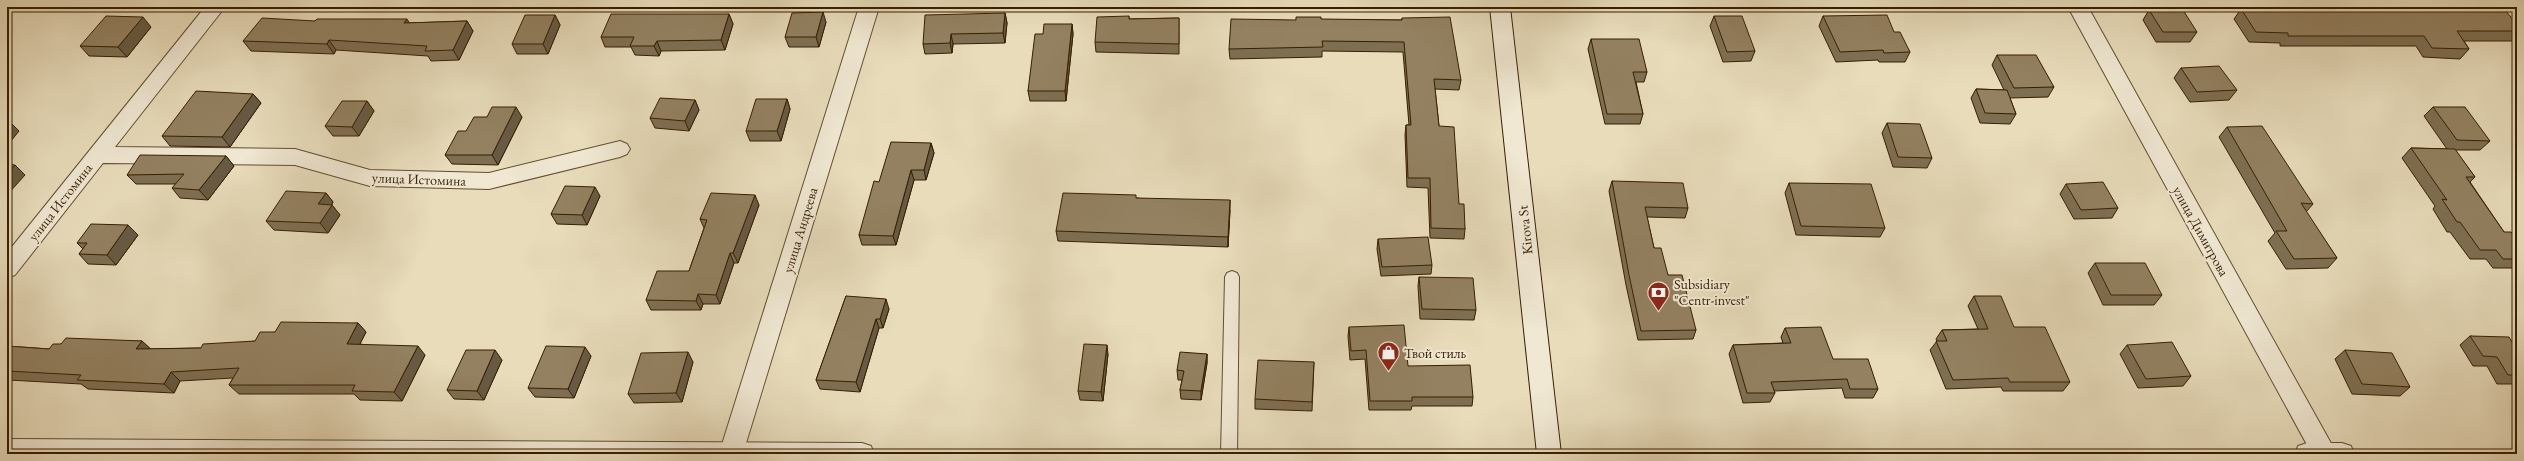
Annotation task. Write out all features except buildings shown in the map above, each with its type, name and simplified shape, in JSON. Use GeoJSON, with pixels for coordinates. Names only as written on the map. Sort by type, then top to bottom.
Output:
{"type":"FeatureCollection","features":[{"type":"Feature","properties":{"kind":"street","name":"улица Истомина"},"geometry":{"type":"LineString","coordinates":[[7,269],[215,7]]}},
{"type":"Feature","properties":{"kind":"street","name":"улица Андреева"},"geometry":{"type":"LineString","coordinates":[[731,453],[869,7]]}},
{"type":"Feature","properties":{"kind":"street","name":"Kirova St"},"geometry":{"type":"LineString","coordinates":[[1500,7],[1549,454]]}},
{"type":"Feature","properties":{"kind":"street","name":"улица Димитрова"},"geometry":{"type":"LineString","coordinates":[[2078,7],[2325,454]]}},
{"type":"Feature","properties":{"kind":"street","name":"улица Истомина"},"geometry":{"type":"LineString","coordinates":[[98,155],[295,157],[370,178],[489,180],[620,149]]}},
{"type":"Feature","properties":{"kind":"street"},"geometry":{"type":"LineString","coordinates":[[7,450],[862,454]]}},
{"type":"Feature","properties":{"kind":"street"},"geometry":{"type":"LineString","coordinates":[[2307,454],[2342,454]]}},
{"type":"Feature","properties":{"kind":"lane"},"geometry":{"type":"LineString","coordinates":[[1229,454],[1232,277]]}},
{"type":"Feature","properties":{"kind":"place","name":"Subsidiary \"Centr-invest\""},"geometry":{"type":"Point","coordinates":[1659,312]}},
{"type":"Feature","properties":{"kind":"place","name":"Твой стиль"},"geometry":{"type":"Point","coordinates":[1389,372]}}]}
